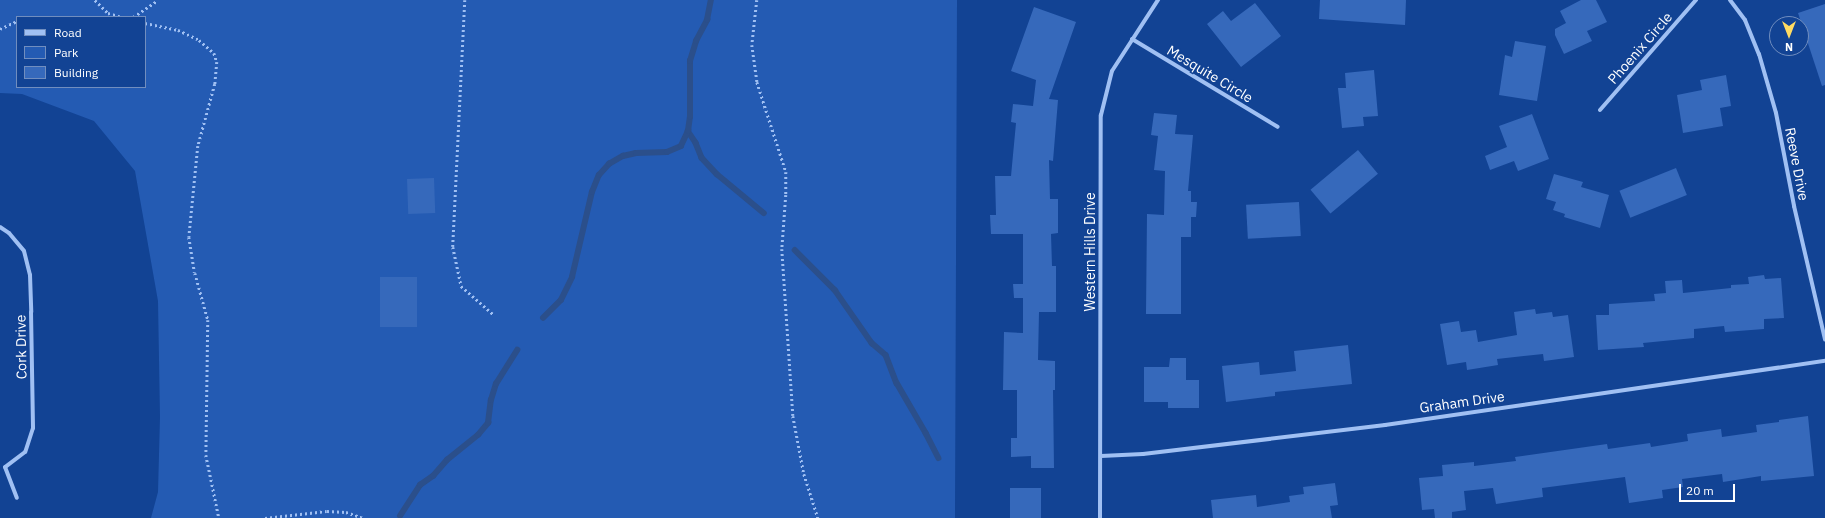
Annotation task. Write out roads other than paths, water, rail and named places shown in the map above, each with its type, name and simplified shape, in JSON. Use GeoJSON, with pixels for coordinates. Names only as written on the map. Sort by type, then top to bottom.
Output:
{"type":"FeatureCollection","features":[{"type":"Feature","properties":{"kind":"street","name":"Western Hills Drive"},"geometry":{"type":"LineString","coordinates":[[1100,518],[1101,115],[1112,71],[1158,0]]}},
{"type":"Feature","properties":{"kind":"street","name":"Phoenix Circle"},"geometry":{"type":"LineString","coordinates":[[1600,110],[1696,0]]}},
{"type":"Feature","properties":{"kind":"street","name":"Reeve Drive"},"geometry":{"type":"LineString","coordinates":[[1730,0],[1745,20],[1759,54],[1776,113],[1794,206],[1825,339]]}},
{"type":"Feature","properties":{"kind":"street","name":"Mesquite Circle"},"geometry":{"type":"LineString","coordinates":[[1132,39],[1278,127]]}},
{"type":"Feature","properties":{"kind":"street","name":"Cork Drive"},"geometry":{"type":"LineString","coordinates":[[0,227],[9,233],[24,251],[30,275],[33,428],[25,452],[2,467]]}},
{"type":"Feature","properties":{"kind":"street","name":"Graham Drive"},"geometry":{"type":"LineString","coordinates":[[1101,456],[1143,454],[1385,424],[1825,361]]}},
{"type":"Feature","properties":{"kind":"street"},"geometry":{"type":"LineString","coordinates":[[2,467],[17,498]]}},
{"type":"Feature","properties":{"kind":"waterway"},"geometry":{"type":"LineString","coordinates":[[543,318],[561,300],[572,277],[592,192],[599,175],[609,164],[623,156],[636,153],[667,152],[681,146],[688,131],[690,117],[690,61],[696,41],[707,20],[711,0]]}},
{"type":"Feature","properties":{"kind":"waterway"},"geometry":{"type":"LineString","coordinates":[[688,131],[696,143],[702,158],[717,174],[764,213]]}},
{"type":"Feature","properties":{"kind":"waterway"},"geometry":{"type":"LineString","coordinates":[[795,250],[835,290],[872,343],[886,355],[897,383],[939,458]]}},
{"type":"Feature","properties":{"kind":"waterway"},"geometry":{"type":"LineString","coordinates":[[400,516],[420,485],[433,476],[447,460],[478,435],[488,423],[491,400],[496,384],[517,350]]}}]}
